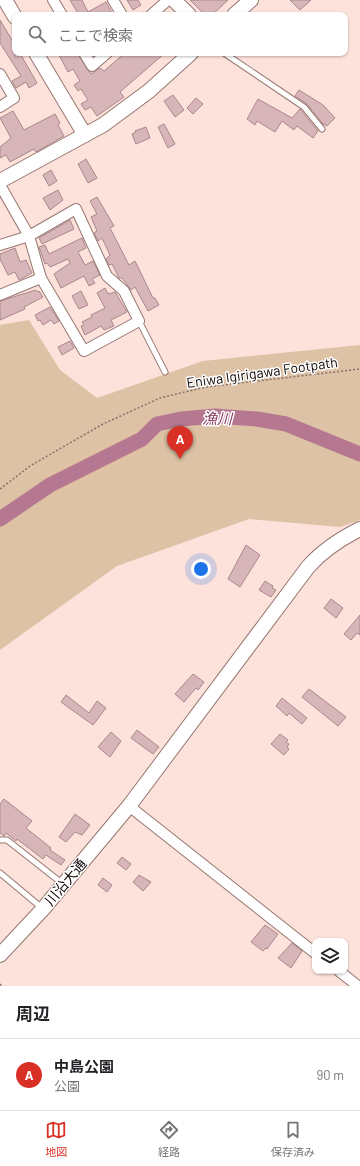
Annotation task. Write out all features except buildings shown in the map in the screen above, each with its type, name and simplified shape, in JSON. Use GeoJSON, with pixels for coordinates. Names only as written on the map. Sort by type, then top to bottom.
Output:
{"type":"FeatureCollection","features":[{"type":"Feature","properties":{"kind":"street"},"geometry":{"type":"LineString","coordinates":[[5,0],[12,12]]}},
{"type":"Feature","properties":{"kind":"street"},"geometry":{"type":"LineString","coordinates":[[53,0],[60,12]]}},
{"type":"Feature","properties":{"kind":"street"},"geometry":{"type":"LineString","coordinates":[[113,0],[120,12]]}},
{"type":"Feature","properties":{"kind":"street"},"geometry":{"type":"LineString","coordinates":[[154,12],[168,0]]}},
{"type":"Feature","properties":{"kind":"street"},"geometry":{"type":"LineString","coordinates":[[174,0],[186,12]]}},
{"type":"Feature","properties":{"kind":"street"},"geometry":{"type":"LineString","coordinates":[[237,12],[251,0]]}},
{"type":"Feature","properties":{"kind":"street"},"geometry":{"type":"LineString","coordinates":[[38,56],[85,135]]}},
{"type":"Feature","properties":{"kind":"street"},"geometry":{"type":"LineString","coordinates":[[86,56],[92,66],[104,56]]}},
{"type":"Feature","properties":{"kind":"street"},"geometry":{"type":"LineString","coordinates":[[0,181],[103,125],[149,91],[188,56]]}},
{"type":"Feature","properties":{"kind":"street"},"geometry":{"type":"LineString","coordinates":[[0,74],[14,98],[0,107]]}},
{"type":"Feature","properties":{"kind":"street"},"geometry":{"type":"LineString","coordinates":[[0,185],[29,236],[41,278],[84,351],[139,321],[124,291],[108,276],[76,209],[29,236],[0,245]]}},
{"type":"Feature","properties":{"kind":"street"},"geometry":{"type":"LineString","coordinates":[[0,295],[41,278]]}},
{"type":"Feature","properties":{"kind":"street","name":"川沿大通"},"geometry":{"type":"LineString","coordinates":[[0,955],[43,909],[129,806],[308,567],[335,543],[360,529]]}},
{"type":"Feature","properties":{"kind":"street"},"geometry":{"type":"LineString","coordinates":[[129,806],[312,950]]}},
{"type":"Feature","properties":{"kind":"street"},"geometry":{"type":"LineString","coordinates":[[342,974],[358,986]]}},
{"type":"Feature","properties":{"kind":"lane"},"geometry":{"type":"LineString","coordinates":[[228,56],[304,107],[322,129]]}},
{"type":"Feature","properties":{"kind":"lane"},"geometry":{"type":"LineString","coordinates":[[139,321],[165,372]]}},
{"type":"Feature","properties":{"kind":"lane"},"geometry":{"type":"LineString","coordinates":[[0,840],[7,840],[63,884]]}},
{"type":"Feature","properties":{"kind":"lane"},"geometry":{"type":"LineString","coordinates":[[0,874],[43,909]]}},
{"type":"Feature","properties":{"kind":"path","name":"Eniwa Igirigawa Footpath"},"geometry":{"type":"LineString","coordinates":[[0,489],[30,466],[104,424],[160,398],[206,387],[360,369]]}},
{"type":"Feature","properties":{"kind":"shaded area"},"geometry":{"type":"Polygon","coordinates":[[[29,320],[60,370],[97,398],[203,361],[360,345],[360,520],[340,527],[249,519],[117,566],[0,650],[0,325],[29,320]]]}},
{"type":"Feature","properties":{"kind":"waterway","name":"漁川"},"geometry":{"type":"LineString","coordinates":[[0,519],[50,485],[142,439],[157,424],[181,419],[215,416],[257,419],[286,424],[360,454]]}},
{"type":"Feature","properties":{"kind":"place","name":"中島公園"},"geometry":{"type":"Point","coordinates":[180,459]}}]}
